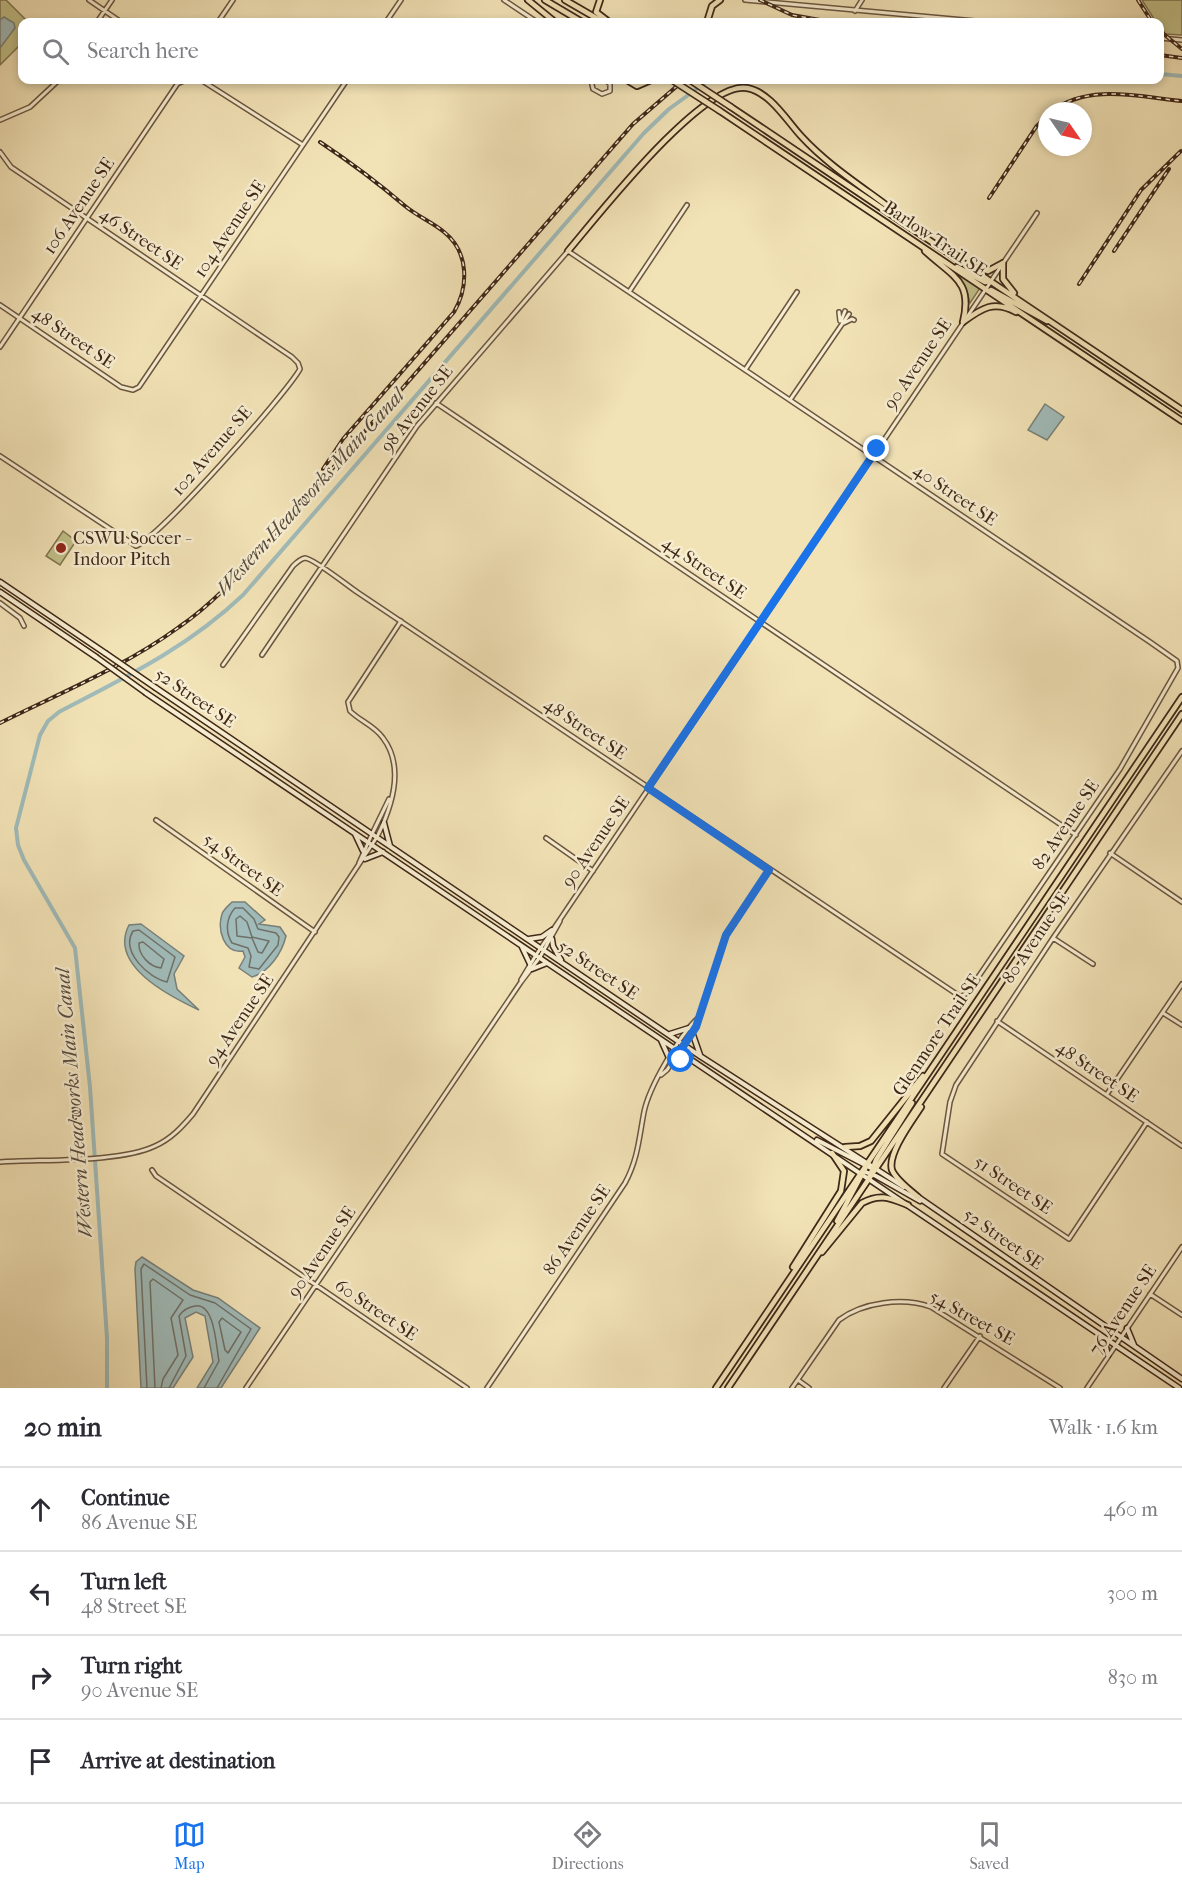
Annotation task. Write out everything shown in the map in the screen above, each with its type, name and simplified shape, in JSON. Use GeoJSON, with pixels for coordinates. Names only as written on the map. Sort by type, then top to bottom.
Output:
{"type":"FeatureCollection","features":[{"type":"Feature","properties":{"kind":"main road"},"geometry":{"type":"LineString","coordinates":[[528,0],[550,18]]}},
{"type":"Feature","properties":{"kind":"main road"},"geometry":{"type":"LineString","coordinates":[[545,0],[575,18]]}},
{"type":"Feature","properties":{"kind":"main road"},"geometry":{"type":"LineString","coordinates":[[565,0],[596,18]]}},
{"type":"Feature","properties":{"kind":"main road"},"geometry":{"type":"LineString","coordinates":[[600,0],[596,12],[604,18]]}},
{"type":"Feature","properties":{"kind":"main road"},"geometry":{"type":"LineString","coordinates":[[708,18],[712,6],[720,0]]}},
{"type":"Feature","properties":{"kind":"main road","name":"Barlow Trail SE"},"geometry":{"type":"LineString","coordinates":[[678,84],[1182,421]]}},
{"type":"Feature","properties":{"kind":"main road","name":"Barlow Trail SE"},"geometry":{"type":"LineString","coordinates":[[696,84],[1182,410]]}},
{"type":"Feature","properties":{"kind":"main road"},"geometry":{"type":"LineString","coordinates":[[568,251],[648,158],[685,121],[723,93],[738,88],[749,88],[765,98],[824,158],[930,240]]}},
{"type":"Feature","properties":{"kind":"main road"},"geometry":{"type":"LineString","coordinates":[[909,238],[961,284],[968,302],[963,322]]}},
{"type":"Feature","properties":{"kind":"main road"},"geometry":{"type":"LineString","coordinates":[[946,263],[985,282],[991,280]]}},
{"type":"Feature","properties":{"kind":"main road"},"geometry":{"type":"LineString","coordinates":[[964,263],[988,271],[1003,263],[1005,284],[1027,304]]}},
{"type":"Feature","properties":{"kind":"main road"},"geometry":{"type":"LineString","coordinates":[[986,289],[993,290],[1063,329]]}},
{"type":"Feature","properties":{"kind":"main road"},"geometry":{"type":"LineString","coordinates":[[963,322],[982,309],[993,305],[1006,307],[1040,325]]}},
{"type":"Feature","properties":{"kind":"main road","name":"52 Street SE"},"geometry":{"type":"LineString","coordinates":[[0,582],[700,1056],[845,1147],[908,1205],[1179,1388]]}},
{"type":"Feature","properties":{"kind":"main road","name":"52 Street SE"},"geometry":{"type":"LineString","coordinates":[[0,592],[146,693],[832,1153],[918,1197],[1182,1379]]}},
{"type":"Feature","properties":{"kind":"main road","name":"Glenmore Trail SE"},"geometry":{"type":"LineString","coordinates":[[728,1388],[836,1227],[868,1170],[940,1055],[1182,697]]}},
{"type":"Feature","properties":{"kind":"main road","name":"Glenmore Trail SE"},"geometry":{"type":"LineString","coordinates":[[716,1388],[791,1277],[939,1075],[1182,714]]}},
{"type":"Feature","properties":{"kind":"main road"},"geometry":{"type":"LineString","coordinates":[[384,823],[390,847]]}},
{"type":"Feature","properties":{"kind":"main road"},"geometry":{"type":"LineString","coordinates":[[354,831],[363,851]]}},
{"type":"Feature","properties":{"kind":"main road"},"geometry":{"type":"LineString","coordinates":[[365,859],[384,851]]}},
{"type":"Feature","properties":{"kind":"main road"},"geometry":{"type":"LineString","coordinates":[[529,939],[542,937],[552,930]]}},
{"type":"Feature","properties":{"kind":"main road"},"geometry":{"type":"LineString","coordinates":[[552,939],[553,946],[563,963]]}},
{"type":"Feature","properties":{"kind":"main road"},"geometry":{"type":"LineString","coordinates":[[520,944],[530,964]]}},
{"type":"Feature","properties":{"kind":"main road"},"geometry":{"type":"LineString","coordinates":[[532,969],[548,963]]}},
{"type":"Feature","properties":{"kind":"main road"},"geometry":{"type":"LineString","coordinates":[[669,1034],[689,1028]]}},
{"type":"Feature","properties":{"kind":"main road"},"geometry":{"type":"LineString","coordinates":[[692,1032],[700,1056]]}},
{"type":"Feature","properties":{"kind":"main road"},"geometry":{"type":"LineString","coordinates":[[659,1036],[669,1058]]}},
{"type":"Feature","properties":{"kind":"main road"},"geometry":{"type":"LineString","coordinates":[[845,1147],[860,1146],[871,1141],[940,1055]]}},
{"type":"Feature","properties":{"kind":"main road"},"geometry":{"type":"LineString","coordinates":[[672,1064],[690,1057]]}},
{"type":"Feature","properties":{"kind":"main road"},"geometry":{"type":"LineString","coordinates":[[918,1197],[892,1171],[893,1157],[939,1075]]}},
{"type":"Feature","properties":{"kind":"main road"},"geometry":{"type":"LineString","coordinates":[[810,1137],[825,1143],[911,1198],[927,1203]]}},
{"type":"Feature","properties":{"kind":"main road"},"geometry":{"type":"LineString","coordinates":[[791,1277],[793,1268],[841,1191],[844,1171],[832,1153]]}},
{"type":"Feature","properties":{"kind":"main road"},"geometry":{"type":"LineString","coordinates":[[812,1263],[862,1203],[882,1196],[908,1205]]}},
{"type":"Feature","properties":{"kind":"main road"},"geometry":{"type":"LineString","coordinates":[[1127,1328],[1136,1348]]}},
{"type":"Feature","properties":{"kind":"main road"},"geometry":{"type":"LineString","coordinates":[[1104,1338],[1108,1355]]}},
{"type":"Feature","properties":{"kind":"street"},"geometry":{"type":"LineString","coordinates":[[88,0],[115,18]]}},
{"type":"Feature","properties":{"kind":"street"},"geometry":{"type":"LineString","coordinates":[[100,18],[112,0]]}},
{"type":"Feature","properties":{"kind":"street"},"geometry":{"type":"LineString","coordinates":[[221,18],[233,0]]}},
{"type":"Feature","properties":{"kind":"street"},"geometry":{"type":"LineString","coordinates":[[389,18],[401,0]]}},
{"type":"Feature","properties":{"kind":"street"},"geometry":{"type":"LineString","coordinates":[[504,0],[531,18]]}},
{"type":"Feature","properties":{"kind":"street"},"geometry":{"type":"LineString","coordinates":[[746,0],[938,18]]}},
{"type":"Feature","properties":{"kind":"street"},"geometry":{"type":"LineString","coordinates":[[855,11],[862,0]]}},
{"type":"Feature","properties":{"kind":"street"},"geometry":{"type":"LineString","coordinates":[[1164,38],[1182,40]]}},
{"type":"Feature","properties":{"kind":"street"},"geometry":{"type":"LineString","coordinates":[[0,120],[30,107],[55,84]]}},
{"type":"Feature","properties":{"kind":"street","name":"106 Avenue SE"},"geometry":{"type":"LineString","coordinates":[[0,347],[176,84]]}},
{"type":"Feature","properties":{"kind":"street","name":"104 Avenue SE"},"geometry":{"type":"LineString","coordinates":[[133,390],[142,384],[344,84]]}},
{"type":"Feature","properties":{"kind":"street"},"geometry":{"type":"LineString","coordinates":[[593,84],[596,91],[606,94],[611,88],[608,84]]}},
{"type":"Feature","properties":{"kind":"street"},"geometry":{"type":"LineString","coordinates":[[213,85],[303,145]]}},
{"type":"Feature","properties":{"kind":"street","name":"46 Street SE"},"geometry":{"type":"LineString","coordinates":[[0,152],[11,167],[292,357],[300,366]]}},
{"type":"Feature","properties":{"kind":"street"},"geometry":{"type":"LineString","coordinates":[[629,292],[687,205]]}},
{"type":"Feature","properties":{"kind":"street","name":"90 Avenue SE"},"geometry":{"type":"LineString","coordinates":[[543,949],[552,930],[1037,213]]}},
{"type":"Feature","properties":{"kind":"street","name":"40 Street SE"},"geometry":{"type":"LineString","coordinates":[[568,251],[1177,661]]}},
{"type":"Feature","properties":{"kind":"street","name":"98 Avenue SE"},"geometry":{"type":"LineString","coordinates":[[262,655],[417,426],[568,251]]}},
{"type":"Feature","properties":{"kind":"street"},"geometry":{"type":"LineString","coordinates":[[745,370],[797,292]]}},
{"type":"Feature","properties":{"kind":"street","name":"48 Street SE"},"geometry":{"type":"LineString","coordinates":[[0,305],[122,387],[133,390]]}},
{"type":"Feature","properties":{"kind":"street"},"geometry":{"type":"LineString","coordinates":[[840,326],[845,311]]}},
{"type":"Feature","properties":{"kind":"street"},"geometry":{"type":"LineString","coordinates":[[839,312],[840,326]]}},
{"type":"Feature","properties":{"kind":"street"},"geometry":{"type":"LineString","coordinates":[[790,400],[849,314]]}},
{"type":"Feature","properties":{"kind":"street"},"geometry":{"type":"LineString","coordinates":[[840,326],[852,319],[855,320]]}},
{"type":"Feature","properties":{"kind":"street","name":"102 Avenue SE"},"geometry":{"type":"LineString","coordinates":[[0,456],[136,546],[155,534],[177,512],[289,384],[300,366]]}},
{"type":"Feature","properties":{"kind":"street","name":"44 Street SE"},"geometry":{"type":"LineString","coordinates":[[436,402],[1076,835]]}},
{"type":"Feature","properties":{"kind":"street","name":"48 Street SE"},"geometry":{"type":"LineString","coordinates":[[223,665],[293,566],[302,558],[308,558],[769,870],[957,995],[963,996]]}},
{"type":"Feature","properties":{"kind":"street"},"geometry":{"type":"LineString","coordinates":[[0,603],[20,618],[24,626]]}},
{"type":"Feature","properties":{"kind":"street","name":"94 Avenue SE"},"geometry":{"type":"LineString","coordinates":[[374,836],[384,823],[392,795],[395,780],[391,752],[376,731],[350,711],[348,702],[401,621]]}},
{"type":"Feature","properties":{"kind":"street","name":"82 Avenue SE"},"geometry":{"type":"LineString","coordinates":[[963,996],[998,951],[1135,746],[1176,675],[1177,661]]}},
{"type":"Feature","properties":{"kind":"street","name":"80 Avenue SE"},"geometry":{"type":"LineString","coordinates":[[942,1154],[950,1102],[956,1085],[1110,853],[1182,751]]}},
{"type":"Feature","properties":{"kind":"street","name":"94 Avenue SE"},"geometry":{"type":"LineString","coordinates":[[358,864],[365,859],[392,795]]}},
{"type":"Feature","properties":{"kind":"street","name":"54 Street SE"},"geometry":{"type":"LineString","coordinates":[[156,820],[315,932]]}},
{"type":"Feature","properties":{"kind":"street"},"geometry":{"type":"LineString","coordinates":[[546,838],[593,871]]}},
{"type":"Feature","properties":{"kind":"street","name":"94 Avenue SE"},"geometry":{"type":"LineString","coordinates":[[0,1162],[117,1156],[156,1146],[170,1138],[184,1125],[315,932],[358,864],[363,851],[371,842]]}},
{"type":"Feature","properties":{"kind":"street"},"geometry":{"type":"LineString","coordinates":[[1110,853],[1182,902]]}},
{"type":"Feature","properties":{"kind":"street","name":"86 Avenue SE"},"geometry":{"type":"LineString","coordinates":[[487,1388],[634,1167],[647,1101],[669,1058],[692,1032],[726,935],[769,870]]}},
{"type":"Feature","properties":{"kind":"street","name":"90 Avenue SE"},"geometry":{"type":"LineString","coordinates":[[246,1388],[530,964],[552,939],[560,925],[560,919]]}},
{"type":"Feature","properties":{"kind":"street"},"geometry":{"type":"LineString","coordinates":[[1053,938],[1094,964]]}},
{"type":"Feature","properties":{"kind":"street","name":"90 Avenue SE"},"geometry":{"type":"LineString","coordinates":[[520,982],[532,969],[538,956]]}},
{"type":"Feature","properties":{"kind":"street"},"geometry":{"type":"LineString","coordinates":[[1107,1095],[1182,984]]}},
{"type":"Feature","properties":{"kind":"street"},"geometry":{"type":"LineString","coordinates":[[1163,1012],[1182,1025]]}},
{"type":"Feature","properties":{"kind":"street","name":"86 Avenue SE"},"geometry":{"type":"LineString","coordinates":[[682,1043],[689,1028],[697,1019]]}},
{"type":"Feature","properties":{"kind":"street","name":"48 Street SE"},"geometry":{"type":"LineString","coordinates":[[997,1021],[1182,1146]]}},
{"type":"Feature","properties":{"kind":"street","name":"86 Avenue SE"},"geometry":{"type":"LineString","coordinates":[[661,1074],[672,1064],[678,1049]]}},
{"type":"Feature","properties":{"kind":"street","name":"51 Street SE"},"geometry":{"type":"LineString","coordinates":[[942,1154],[1069,1239],[1147,1122]]}},
{"type":"Feature","properties":{"kind":"street","name":"60 Street SE"},"geometry":{"type":"LineString","coordinates":[[152,1170],[156,1176],[467,1388]]}},
{"type":"Feature","properties":{"kind":"street","name":"76 Avenue SE"},"geometry":{"type":"LineString","coordinates":[[1087,1388],[1182,1247]]}},
{"type":"Feature","properties":{"kind":"street"},"geometry":{"type":"LineString","coordinates":[[1150,1294],[1182,1315]]}},
{"type":"Feature","properties":{"kind":"street","name":"54 Street SE"},"geometry":{"type":"LineString","coordinates":[[798,1380],[839,1320],[861,1308],[912,1302],[920,1303],[980,1336],[1060,1388]]}},
{"type":"Feature","properties":{"kind":"street"},"geometry":{"type":"LineString","coordinates":[[944,1388],[980,1336]]}},
{"type":"Feature","properties":{"kind":"street"},"geometry":{"type":"LineString","coordinates":[[792,1388],[798,1380],[809,1388]]}},
{"type":"Feature","properties":{"kind":"shaded area"},"geometry":{"type":"Polygon","coordinates":[[[0,0],[6,0],[24,18],[18,18],[18,47],[0,65],[0,0]]]}},
{"type":"Feature","properties":{"kind":"shaded area"},"geometry":{"type":"Polygon","coordinates":[[[1142,0],[1182,0],[1182,35],[1165,34],[1164,18],[1153,18],[1142,0]]]}},
{"type":"Feature","properties":{"kind":"shaded area"},"geometry":{"type":"Polygon","coordinates":[[[955,272],[980,288],[970,303],[965,286],[955,272]]]}},
{"type":"Feature","properties":{"kind":"shaded area","name":"CSWU Soccer - Indoor Pitch"},"geometry":{"type":"Polygon","coordinates":[[[63,531],[76,541],[60,565],[46,556],[63,531]]]}},
{"type":"Feature","properties":{"kind":"water"},"geometry":{"type":"Polygon","coordinates":[[[4,17],[14,23],[15,28],[0,48],[0,20],[4,17]]]}},
{"type":"Feature","properties":{"kind":"water"},"geometry":{"type":"Polygon","coordinates":[[[1045,404],[1064,417],[1047,440],[1028,430],[1045,404]]]}},
{"type":"Feature","properties":{"kind":"water"},"geometry":{"type":"Polygon","coordinates":[[[232,902],[245,902],[265,920],[259,924],[280,927],[286,936],[274,961],[264,971],[252,977],[239,968],[245,957],[243,951],[231,949],[221,934],[222,914],[232,902]]]}},
{"type":"Feature","properties":{"kind":"water"},"geometry":{"type":"Polygon","coordinates":[[[141,924],[184,956],[174,974],[177,989],[199,1010],[158,988],[134,966],[127,953],[125,940],[129,925],[141,924]]]}},
{"type":"Feature","properties":{"kind":"water"},"geometry":{"type":"Polygon","coordinates":[[[142,1257],[193,1290],[218,1298],[260,1328],[221,1388],[197,1388],[213,1362],[205,1316],[196,1312],[185,1318],[193,1357],[173,1388],[141,1388],[135,1269],[136,1262],[142,1257]]]}},
{"type":"Feature","properties":{"kind":"waterway","name":"Western Headworks Main Canal"},"geometry":{"type":"LineString","coordinates":[[1164,74],[1182,76]]}},
{"type":"Feature","properties":{"kind":"waterway","name":"Western Headworks Main Canal"},"geometry":{"type":"LineString","coordinates":[[107,1388],[107,1338],[90,1087],[75,948],[24,860],[18,845],[16,828],[40,735],[48,721],[59,712],[132,674],[178,646],[222,614],[243,595],[644,133],[669,109],[703,84]]}},
{"type":"Feature","properties":{"kind":"railway"},"geometry":{"type":"LineString","coordinates":[[760,0],[792,15],[809,18]]}},
{"type":"Feature","properties":{"kind":"railway"},"geometry":{"type":"LineString","coordinates":[[1138,0],[1149,18]]}},
{"type":"Feature","properties":{"kind":"railway"},"geometry":{"type":"LineString","coordinates":[[1164,34],[1182,49]]}},
{"type":"Feature","properties":{"kind":"railway"},"geometry":{"type":"LineString","coordinates":[[1164,56],[1182,58]]}},
{"type":"Feature","properties":{"kind":"railway"},"geometry":{"type":"LineString","coordinates":[[0,723],[136,655],[179,627],[213,600],[263,548],[633,124],[679,84]]}},
{"type":"Feature","properties":{"kind":"railway"},"geometry":{"type":"LineString","coordinates":[[1066,102],[1098,94],[1132,95],[1182,101]]}},
{"type":"Feature","properties":{"kind":"railway"},"geometry":{"type":"LineString","coordinates":[[989,198],[1038,125]]}},
{"type":"Feature","properties":{"kind":"railway"},"geometry":{"type":"LineString","coordinates":[[320,142],[410,210],[444,232],[458,249],[464,270],[462,291],[454,312],[343,439],[323,469]]}},
{"type":"Feature","properties":{"kind":"railway"},"geometry":{"type":"LineString","coordinates":[[1079,284],[1141,190],[1181,151]]}},
{"type":"Feature","properties":{"kind":"railway"},"geometry":{"type":"LineString","coordinates":[[1114,251],[1169,169]]}},
{"type":"Feature","properties":{"kind":"place","name":"CSWU Soccer - Indoor Pitch"},"geometry":{"type":"Point","coordinates":[61,548]}},
{"type":"Feature","properties":{"kind":"route"},"geometry":{"type":"LineString","coordinates":[[681,1060],[690,1057],[680,1051],[696,1027],[718,951],[769,870],[648,788],[877,449]]}}]}
